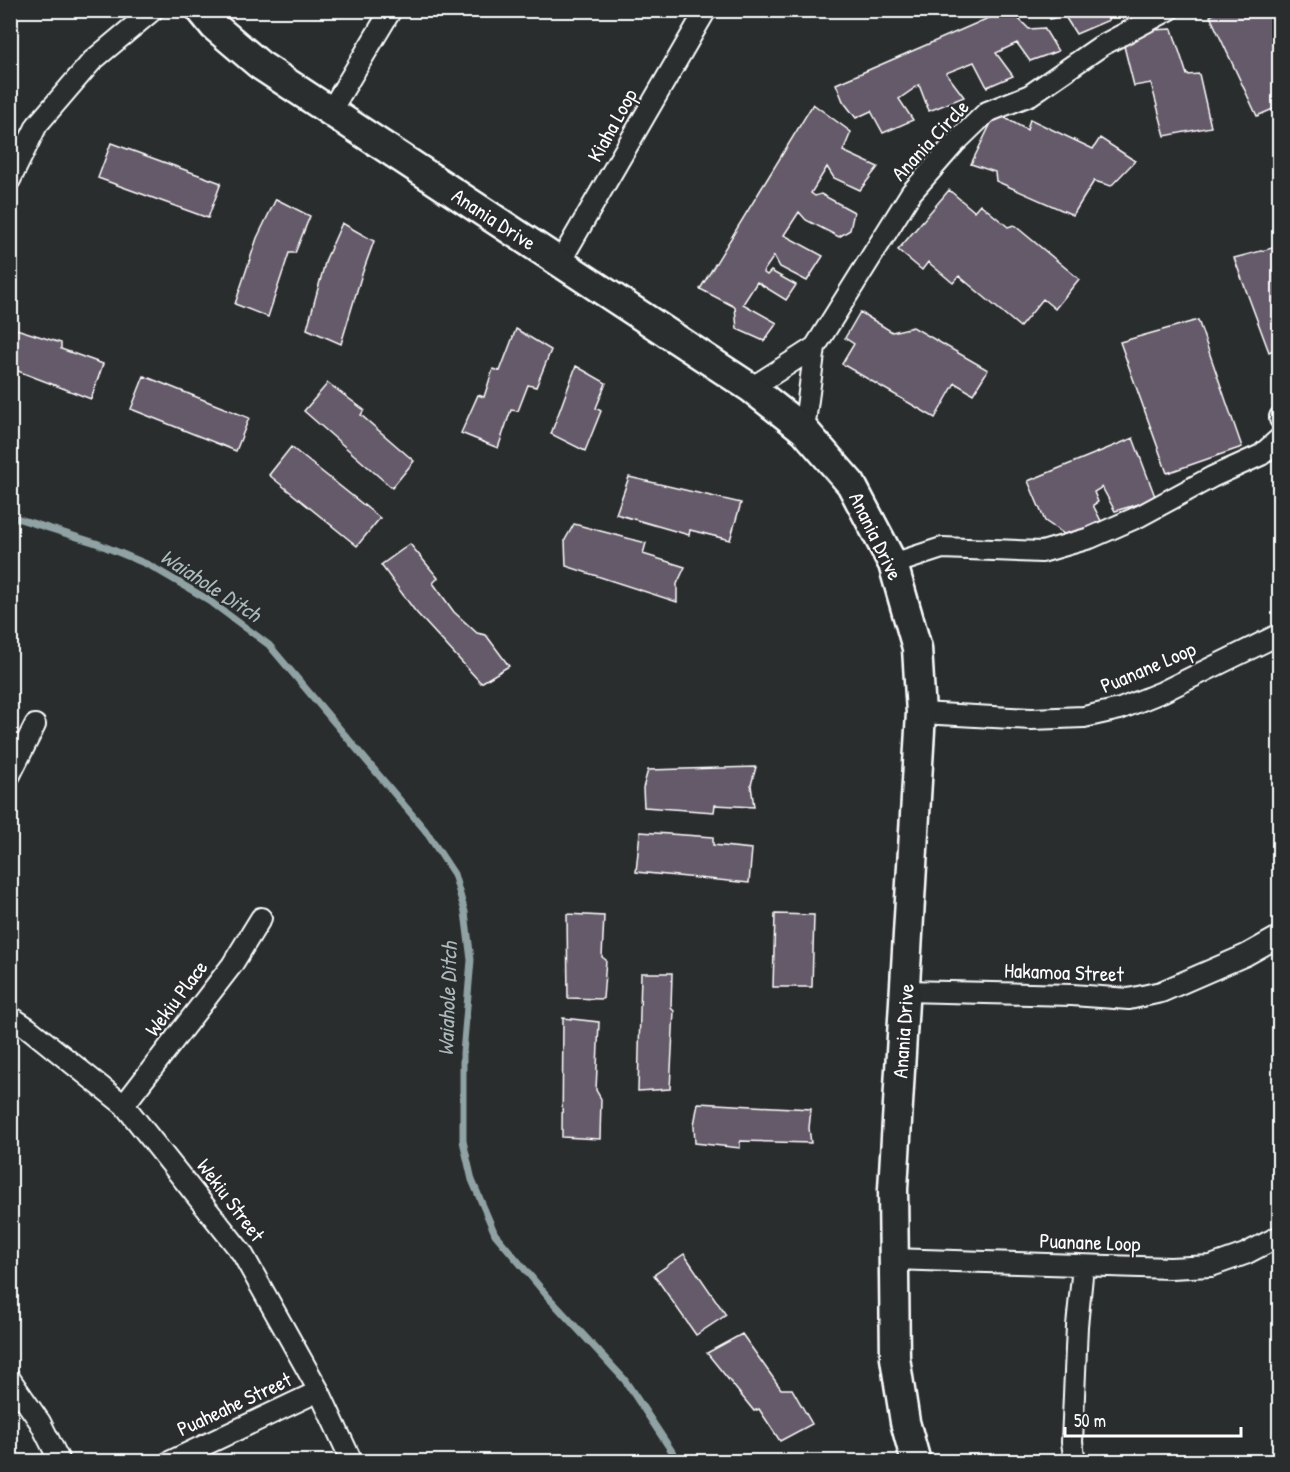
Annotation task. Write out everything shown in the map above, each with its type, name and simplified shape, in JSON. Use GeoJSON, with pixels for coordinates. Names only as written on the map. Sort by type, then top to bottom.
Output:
{"type":"FeatureCollection","features":[{"type":"Feature","properties":{"kind":"street"},"geometry":{"type":"LineString","coordinates":[[10,180],[37,125],[92,61],[153,10]]}},
{"type":"Feature","properties":{"kind":"street","name":"Anania Drive"},"geometry":{"type":"LineString","coordinates":[[201,10],[214,26],[260,65],[751,388],[804,430],[851,484],[893,564],[917,648],[921,714],[892,1189],[895,1358],[906,1422],[916,1461]]}},
{"type":"Feature","properties":{"kind":"street"},"geometry":{"type":"LineString","coordinates":[[330,112],[392,10]]}},
{"type":"Feature","properties":{"kind":"street","name":"Kiaha Loop"},"geometry":{"type":"LineString","coordinates":[[560,262],[706,10]]}},
{"type":"Feature","properties":{"kind":"street","name":"Anania Circle"},"geometry":{"type":"LineString","coordinates":[[804,430],[815,347],[911,193],[954,144],[987,112],[1030,95],[1101,46],[1169,10]]}},
{"type":"Feature","properties":{"kind":"street","name":"Anania Circle"},"geometry":{"type":"LineString","coordinates":[[751,388],[815,347]]}},
{"type":"Feature","properties":{"kind":"street"},"geometry":{"type":"LineString","coordinates":[[893,564],[942,548],[1042,552],[1090,538],[1140,516],[1212,477],[1261,455],[1280,438]]}},
{"type":"Feature","properties":{"kind":"street","name":"Puanane Loop"},"geometry":{"type":"LineString","coordinates":[[921,714],[1031,719],[1084,717],[1120,709],[1162,692],[1280,634]]}},
{"type":"Feature","properties":{"kind":"street"},"geometry":{"type":"LineString","coordinates":[[10,775],[36,725]]}},
{"type":"Feature","properties":{"kind":"street","name":"Wekiu Place"},"geometry":{"type":"LineString","coordinates":[[124,1105],[232,965],[261,918]]}},
{"type":"Feature","properties":{"kind":"street","name":"Hakamoa Street"},"geometry":{"type":"LineString","coordinates":[[905,992],[1072,995],[1129,999],[1161,992],[1246,955],[1280,936]]}},
{"type":"Feature","properties":{"kind":"street","name":"Wekiu Street"},"geometry":{"type":"LineString","coordinates":[[10,1016],[124,1105],[243,1253],[319,1391],[352,1461]]}},
{"type":"Feature","properties":{"kind":"street","name":"Puanane Loop"},"geometry":{"type":"LineString","coordinates":[[892,1259],[1170,1268],[1211,1266],[1245,1254],[1280,1236]]}},
{"type":"Feature","properties":{"kind":"street"},"geometry":{"type":"LineString","coordinates":[[1075,1461],[1072,1442],[1083,1266]]}},
{"type":"Feature","properties":{"kind":"street"},"geometry":{"type":"LineString","coordinates":[[10,1379],[40,1422],[60,1461]]}},
{"type":"Feature","properties":{"kind":"street","name":"Puaheahe Street"},"geometry":{"type":"LineString","coordinates":[[169,1461],[319,1391]]}},
{"type":"Feature","properties":{"kind":"building"},"geometry":{"type":"Polygon","coordinates":[[[1007,10],[1016,10],[1019,19],[1029,29],[1044,28],[1058,51],[1030,61],[1017,43],[996,53],[1013,76],[987,87],[974,62],[946,73],[964,97],[929,111],[919,85],[899,99],[913,120],[883,133],[871,111],[856,118],[843,101],[836,84],[1007,10]]]}},
{"type":"Feature","properties":{"kind":"building"},"geometry":{"type":"Polygon","coordinates":[[[1046,10],[1103,10],[1109,20],[1076,34],[1064,15],[1050,19],[1046,10]]]}},
{"type":"Feature","properties":{"kind":"building"},"geometry":{"type":"Polygon","coordinates":[[[1221,10],[1280,11],[1280,106],[1257,116],[1210,16],[1221,10]]]}},
{"type":"Feature","properties":{"kind":"building"},"geometry":{"type":"Polygon","coordinates":[[[1172,29],[1187,75],[1199,74],[1211,127],[1165,136],[1151,83],[1134,86],[1124,46],[1151,30],[1172,29]]]}},
{"type":"Feature","properties":{"kind":"building"},"geometry":{"type":"Polygon","coordinates":[[[813,104],[851,132],[843,151],[878,167],[860,190],[834,178],[827,167],[811,193],[815,196],[821,194],[854,212],[850,230],[839,237],[806,220],[799,212],[784,235],[823,256],[807,281],[780,267],[774,256],[763,272],[767,275],[771,271],[796,285],[786,300],[757,282],[743,304],[777,323],[764,341],[737,329],[735,307],[700,289],[813,104]]]}},
{"type":"Feature","properties":{"kind":"building"},"geometry":{"type":"Polygon","coordinates":[[[996,113],[1027,130],[1030,119],[1093,149],[1100,138],[1135,161],[1111,186],[1094,181],[1073,215],[996,181],[995,172],[971,164],[996,113]]]}},
{"type":"Feature","properties":{"kind":"building"},"geometry":{"type":"Polygon","coordinates":[[[111,143],[221,183],[208,218],[98,178],[111,143]]]}},
{"type":"Feature","properties":{"kind":"building"},"geometry":{"type":"Polygon","coordinates":[[[949,190],[974,211],[980,204],[1008,227],[1014,225],[1079,279],[1055,309],[1043,299],[1020,327],[959,276],[953,283],[928,262],[922,270],[898,250],[949,190]]]}},
{"type":"Feature","properties":{"kind":"building"},"geometry":{"type":"Polygon","coordinates":[[[276,199],[310,216],[295,253],[289,253],[268,317],[235,304],[257,238],[276,199]]]}},
{"type":"Feature","properties":{"kind":"building"},"geometry":{"type":"Polygon","coordinates":[[[342,223],[374,241],[341,344],[307,329],[326,259],[342,223]]]}},
{"type":"Feature","properties":{"kind":"building"},"geometry":{"type":"Polygon","coordinates":[[[1280,246],[1280,347],[1269,352],[1234,258],[1280,246]]]}},
{"type":"Feature","properties":{"kind":"building"},"geometry":{"type":"Polygon","coordinates":[[[860,312],[892,332],[913,327],[988,370],[973,394],[955,383],[935,418],[842,364],[854,344],[845,338],[860,312]]]}},
{"type":"Feature","properties":{"kind":"building"},"geometry":{"type":"Polygon","coordinates":[[[1198,320],[1242,447],[1167,473],[1120,342],[1198,320]]]}},
{"type":"Feature","properties":{"kind":"building"},"geometry":{"type":"Polygon","coordinates":[[[10,327],[61,343],[61,349],[103,364],[91,399],[10,368],[10,327]]]}},
{"type":"Feature","properties":{"kind":"building"},"geometry":{"type":"Polygon","coordinates":[[[516,329],[551,350],[536,387],[528,385],[518,411],[511,410],[498,448],[461,433],[478,395],[484,397],[493,369],[500,371],[516,329]]]}},
{"type":"Feature","properties":{"kind":"building"},"geometry":{"type":"Polygon","coordinates":[[[576,366],[606,383],[596,408],[601,411],[585,451],[551,434],[576,366]]]}},
{"type":"Feature","properties":{"kind":"building"},"geometry":{"type":"Polygon","coordinates":[[[144,376],[249,418],[236,451],[131,409],[144,376]]]}},
{"type":"Feature","properties":{"kind":"building"},"geometry":{"type":"Polygon","coordinates":[[[328,383],[364,410],[361,415],[414,461],[392,488],[304,411],[328,383]]]}},
{"type":"Feature","properties":{"kind":"building"},"geometry":{"type":"Polygon","coordinates":[[[1133,438],[1156,499],[1115,511],[1102,487],[1094,492],[1098,502],[1093,505],[1101,521],[1067,536],[1045,521],[1028,481],[1133,438]]]}},
{"type":"Feature","properties":{"kind":"building"},"geometry":{"type":"Polygon","coordinates":[[[291,447],[380,518],[357,546],[269,475],[291,447]]]}},
{"type":"Feature","properties":{"kind":"building"},"geometry":{"type":"Polygon","coordinates":[[[629,477],[741,503],[730,540],[690,530],[689,535],[616,514],[629,477]]]}},
{"type":"Feature","properties":{"kind":"building"},"geometry":{"type":"Polygon","coordinates":[[[574,524],[646,543],[643,554],[685,567],[677,584],[677,602],[566,566],[565,540],[574,524]]]}},
{"type":"Feature","properties":{"kind":"building"},"geometry":{"type":"Polygon","coordinates":[[[410,544],[438,578],[433,583],[454,612],[477,633],[486,635],[509,666],[481,683],[415,611],[381,565],[410,544]]]}},
{"type":"Feature","properties":{"kind":"building"},"geometry":{"type":"Polygon","coordinates":[[[756,767],[751,785],[754,807],[715,805],[714,812],[644,807],[643,788],[648,770],[756,767]]]}},
{"type":"Feature","properties":{"kind":"building"},"geometry":{"type":"Polygon","coordinates":[[[640,832],[713,837],[713,845],[752,849],[749,883],[636,872],[640,832]]]}},
{"type":"Feature","properties":{"kind":"building"},"geometry":{"type":"Polygon","coordinates":[[[567,914],[604,916],[602,957],[606,960],[603,999],[568,998],[567,914]]]}},
{"type":"Feature","properties":{"kind":"building"},"geometry":{"type":"Polygon","coordinates":[[[775,914],[814,915],[812,987],[773,987],[775,914]]]}},
{"type":"Feature","properties":{"kind":"building"},"geometry":{"type":"Polygon","coordinates":[[[641,973],[672,973],[671,1008],[674,1011],[670,1089],[638,1091],[641,973]]]}},
{"type":"Feature","properties":{"kind":"building"},"geometry":{"type":"Polygon","coordinates":[[[563,1018],[599,1022],[596,1090],[601,1099],[600,1139],[562,1137],[563,1018]]]}},
{"type":"Feature","properties":{"kind":"building"},"geometry":{"type":"Polygon","coordinates":[[[698,1103],[811,1109],[809,1128],[811,1143],[740,1141],[740,1148],[695,1143],[694,1125],[698,1103]]]}},
{"type":"Feature","properties":{"kind":"building"},"geometry":{"type":"Polygon","coordinates":[[[684,1254],[726,1315],[696,1335],[654,1275],[684,1254]]]}},
{"type":"Feature","properties":{"kind":"building"},"geometry":{"type":"Polygon","coordinates":[[[742,1334],[781,1389],[792,1389],[812,1424],[780,1441],[759,1409],[754,1411],[707,1353],[742,1334]]]}},
{"type":"Feature","properties":{"kind":"waterway","name":"Waiahole Ditch"},"geometry":{"type":"LineString","coordinates":[[10,516],[96,543],[149,565],[207,599],[269,645],[425,830],[454,874],[465,912],[471,960],[463,1053],[463,1141],[472,1180],[495,1234],[549,1298],[624,1379],[679,1462]]}}]}
